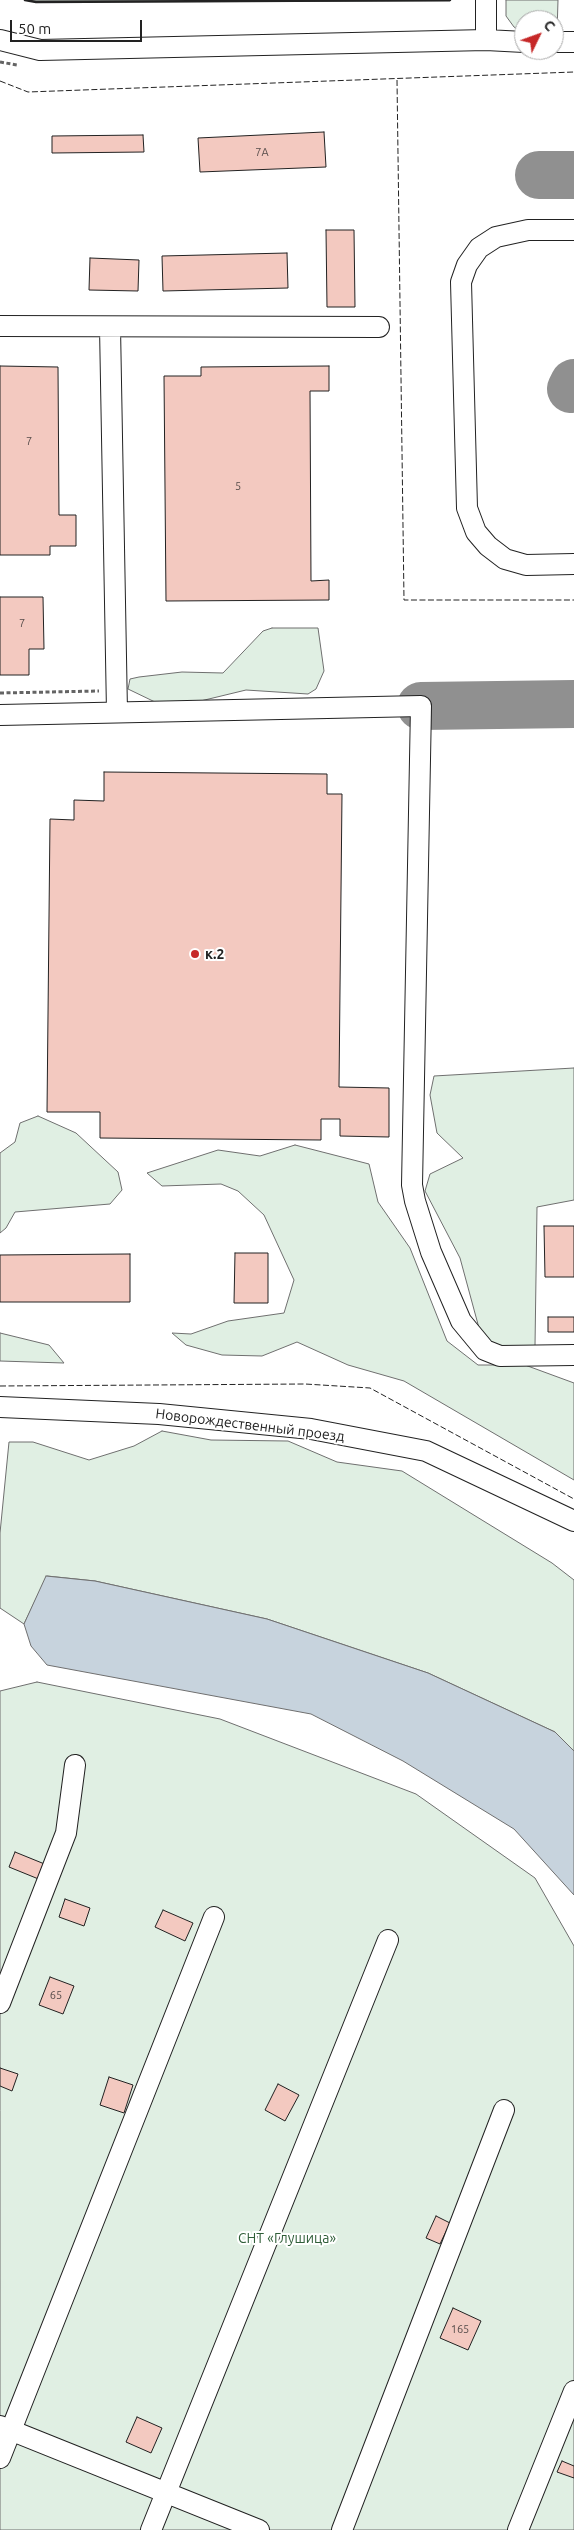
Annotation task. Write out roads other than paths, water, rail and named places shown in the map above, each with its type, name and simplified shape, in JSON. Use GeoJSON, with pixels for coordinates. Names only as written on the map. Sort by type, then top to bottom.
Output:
{"type":"FeatureCollection","features":[{"type":"Feature","properties":{"kind":"street"},"geometry":{"type":"LineString","coordinates":[[486,0],[486,40]]}},
{"type":"Feature","properties":{"kind":"street"},"geometry":{"type":"LineString","coordinates":[[0,40],[40,50],[486,40],[514,41]]}},
{"type":"Feature","properties":{"kind":"street"},"geometry":{"type":"LineString","coordinates":[[574,230],[528,230],[496,236],[479,248],[467,265],[461,282],[467,508],[476,532],[488,546],[505,559],[526,565],[574,564]]}},
{"type":"Feature","properties":{"kind":"street"},"geometry":{"type":"LineString","coordinates":[[0,326],[378,327]]}},
{"type":"Feature","properties":{"kind":"street"},"geometry":{"type":"LineString","coordinates":[[110,327],[117,712]]}},
{"type":"Feature","properties":{"kind":"street"},"geometry":{"type":"LineString","coordinates":[[0,715],[420,706],[412,1186],[415,1201],[431,1252],[461,1321],[485,1350],[500,1356],[574,1355]]}},
{"type":"Feature","properties":{"kind":"street","name":"Новорождественный проезд"},"geometry":{"type":"LineString","coordinates":[[0,1407],[159,1414],[310,1429],[426,1452],[574,1521]]}},
{"type":"Feature","properties":{"kind":"street"},"geometry":{"type":"LineString","coordinates":[[0,2003],[66,1833],[75,1765]]}},
{"type":"Feature","properties":{"kind":"street"},"geometry":{"type":"LineString","coordinates":[[0,2458],[5,2428],[214,1917]]}},
{"type":"Feature","properties":{"kind":"street"},"geometry":{"type":"LineString","coordinates":[[151,2530],[388,1940]]}},
{"type":"Feature","properties":{"kind":"street"},"geometry":{"type":"LineString","coordinates":[[342,2530],[504,2110]]}},
{"type":"Feature","properties":{"kind":"street"},"geometry":{"type":"LineString","coordinates":[[518,2530],[574,2391]]}},
{"type":"Feature","properties":{"kind":"street"},"geometry":{"type":"LineString","coordinates":[[5,2428],[259,2530]]}},
{"type":"Feature","properties":{"kind":"place","name":"к.2"},"geometry":{"type":"Point","coordinates":[195,954]}},
{"type":"Feature","properties":{"kind":"park label","name":"СНТ «Глушица»"},"geometry":{"type":"Point","coordinates":[287,2238]}}]}
